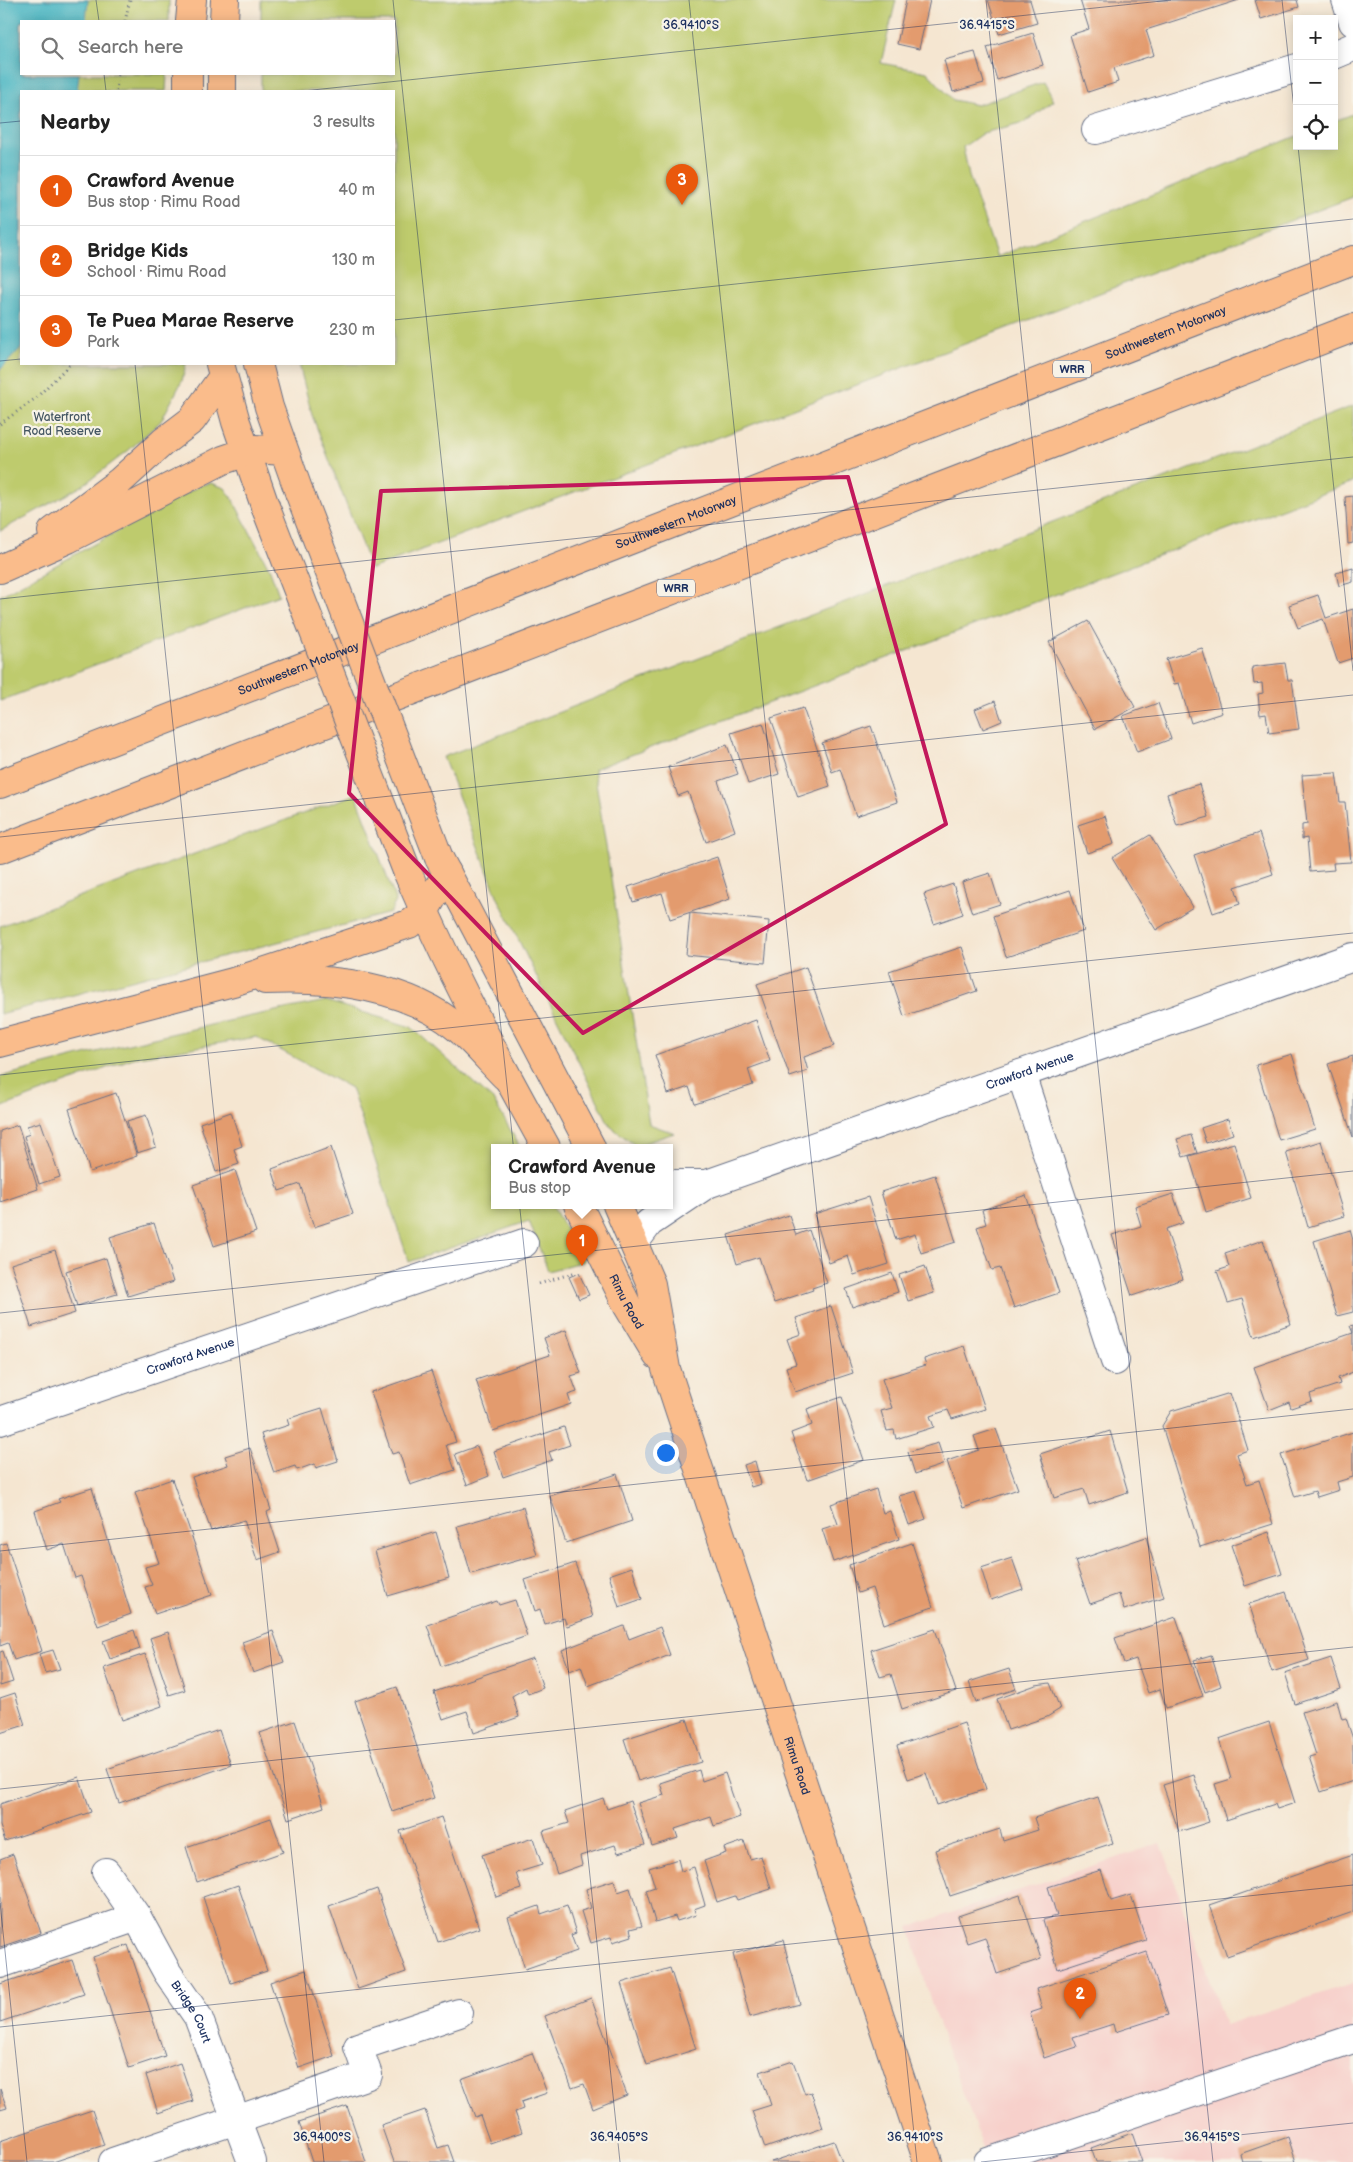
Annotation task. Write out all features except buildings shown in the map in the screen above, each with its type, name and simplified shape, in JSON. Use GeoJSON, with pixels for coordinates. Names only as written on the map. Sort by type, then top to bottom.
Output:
{"type":"FeatureCollection","features":[{"type":"Feature","properties":{"kind":"main road"},"geometry":{"type":"LineString","coordinates":[[190,20],[192,0]]}},
{"type":"Feature","properties":{"kind":"main road"},"geometry":{"type":"LineString","coordinates":[[224,0],[224,20]]}},
{"type":"Feature","properties":{"kind":"main road"},"geometry":{"type":"LineString","coordinates":[[188,75],[188,90]]}},
{"type":"Feature","properties":{"kind":"main road"},"geometry":{"type":"LineString","coordinates":[[222,75],[222,90]]}},
{"type":"Feature","properties":{"kind":"main road","name":"Southwestern Motorway"},"geometry":{"type":"LineString","coordinates":[[0,784],[1353,260]]}},
{"type":"Feature","properties":{"kind":"main road","name":"WRR"},"geometry":{"type":"LineString","coordinates":[[0,849],[1353,328]]}},
{"type":"Feature","properties":{"kind":"main road"},"geometry":{"type":"LineString","coordinates":[[258,365],[268,407],[283,451],[443,866],[589,1144]]}},
{"type":"Feature","properties":{"kind":"main road"},"geometry":{"type":"LineString","coordinates":[[221,371],[245,451],[265,506],[424,912],[505,1076],[544,1144]]}},
{"type":"Feature","properties":{"kind":"main road"},"geometry":{"type":"LineString","coordinates":[[0,568],[119,482],[163,442],[192,420],[221,371]]}},
{"type":"Feature","properties":{"kind":"main road"},"geometry":{"type":"LineString","coordinates":[[0,568],[245,451],[267,449],[283,451]]}},
{"type":"Feature","properties":{"kind":"main road"},"geometry":{"type":"LineString","coordinates":[[0,1043],[233,982],[409,924],[424,912],[443,866]]}},
{"type":"Feature","properties":{"kind":"main road"},"geometry":{"type":"LineString","coordinates":[[233,982],[323,980],[360,984],[393,994],[432,1011],[459,1029],[505,1076]]}},
{"type":"Feature","properties":{"kind":"main road","name":"Rimu Road"},"geometry":{"type":"LineString","coordinates":[[580,1209],[627,1305],[666,1369]]}},
{"type":"Feature","properties":{"kind":"main road","name":"Rimu Road"},"geometry":{"type":"LineString","coordinates":[[619,1209],[651,1284],[666,1369],[928,2162]]}},
{"type":"Feature","properties":{"kind":"street"},"geometry":{"type":"LineString","coordinates":[[1346,0],[1353,22]]}},
{"type":"Feature","properties":{"kind":"street"},"geometry":{"type":"LineString","coordinates":[[1338,53],[1353,47]]}},
{"type":"Feature","properties":{"kind":"street"},"geometry":{"type":"LineString","coordinates":[[1096,130],[1293,69]]}},
{"type":"Feature","properties":{"kind":"street","name":"Crawford Avenue"},"geometry":{"type":"LineString","coordinates":[[673,1207],[707,1184],[1353,957]]}},
{"type":"Feature","properties":{"kind":"street"},"geometry":{"type":"LineString","coordinates":[[1020,1074],[1115,1361]]}},
{"type":"Feature","properties":{"kind":"street","name":"Crawford Avenue"},"geometry":{"type":"LineString","coordinates":[[673,1184],[707,1184]]}},
{"type":"Feature","properties":{"kind":"street","name":"Crawford Avenue"},"geometry":{"type":"LineString","coordinates":[[634,1243],[649,1224],[671,1209]]}},
{"type":"Feature","properties":{"kind":"street","name":"Crawford Avenue"},"geometry":{"type":"LineString","coordinates":[[0,1421],[524,1243]]}},
{"type":"Feature","properties":{"kind":"street","name":"Bridge Court"},"geometry":{"type":"LineString","coordinates":[[106,1872],[137,1917],[167,1972],[198,2017],[252,2162]]}},
{"type":"Feature","properties":{"kind":"street"},"geometry":{"type":"LineString","coordinates":[[0,1964],[137,1917]]}},
{"type":"Feature","properties":{"kind":"street"},"geometry":{"type":"LineString","coordinates":[[113,2162],[368,2075],[358,2047],[459,2013]]}},
{"type":"Feature","properties":{"kind":"street"},"geometry":{"type":"LineString","coordinates":[[988,2162],[1353,2039]]}},
{"type":"Feature","properties":{"kind":"path"},"geometry":{"type":"LineString","coordinates":[[125,20],[130,0]]}},
{"type":"Feature","properties":{"kind":"path"},"geometry":{"type":"LineString","coordinates":[[116,90],[118,75]]}},
{"type":"Feature","properties":{"kind":"path"},"geometry":{"type":"LineString","coordinates":[[0,424],[36,398],[69,365]]}},
{"type":"Feature","properties":{"kind":"highlighted area"},"geometry":{"type":"Polygon","coordinates":[[[848,477],[946,824],[583,1033],[349,793],[381,491],[848,477]]]}},
{"type":"Feature","properties":{"kind":"shaded area"},"geometry":{"type":"Polygon","coordinates":[[[1161,1843],[1225,2025],[1353,1983],[1353,2162],[988,2162],[934,2012],[909,1927],[1161,1843]]]}},
{"type":"Feature","properties":{"kind":"green space","name":"Waterfront Road Reserve"},"geometry":{"type":"Polygon","coordinates":[[[0,0],[169,0],[169,20],[20,20],[20,75],[167,75],[166,90],[20,90],[20,365],[186,365],[182,381],[161,421],[129,450],[82,486],[0,531],[0,0]]]}},
{"type":"Feature","properties":{"kind":"green space"},"geometry":{"type":"Polygon","coordinates":[[[261,0],[896,0],[881,63],[927,72],[953,100],[977,105],[1043,82],[1053,101],[1025,122],[983,133],[963,147],[969,176],[997,257],[1293,138],[1293,150],[1338,150],[1338,120],[1353,114],[1353,197],[371,569],[312,415],[299,365],[395,365],[395,90],[261,90],[261,75],[395,75],[395,20],[261,20],[261,0]]]}},
{"type":"Feature","properties":{"kind":"green space"},"geometry":{"type":"Polygon","coordinates":[[[1353,406],[1353,482],[594,769],[649,1124],[674,1133],[642,1144],[633,1144],[610,1126],[498,898],[443,757],[1353,406]]]}},
{"type":"Feature","properties":{"kind":"green space"},"geometry":{"type":"Polygon","coordinates":[[[211,483],[225,488],[232,498],[270,570],[279,595],[0,701],[0,596],[201,485],[211,483]]]}},
{"type":"Feature","properties":{"kind":"green space"},"geometry":{"type":"Polygon","coordinates":[[[356,794],[396,901],[390,913],[0,1014],[0,926],[356,794]]]}},
{"type":"Feature","properties":{"kind":"green space"},"geometry":{"type":"Polygon","coordinates":[[[326,1001],[411,1027],[494,1101],[518,1144],[491,1144],[491,1209],[554,1209],[584,1261],[548,1271],[529,1221],[409,1262],[351,1088],[256,1037],[133,1058],[0,1108],[0,1077],[162,1036],[326,1001]]]}},
{"type":"Feature","properties":{"kind":"water"},"geometry":{"type":"Polygon","coordinates":[[[0,0],[88,0],[86,20],[20,20],[20,75],[79,75],[77,90],[20,90],[20,349],[0,370],[0,0]]]}},
{"type":"Feature","properties":{"kind":"place","name":"Te Puea Marae Reserve"},"geometry":{"type":"Point","coordinates":[682,205]}},
{"type":"Feature","properties":{"kind":"place","name":"Crawford Avenue"},"geometry":{"type":"Point","coordinates":[582,1266]}},
{"type":"Feature","properties":{"kind":"place","name":"Bridge Kids"},"geometry":{"type":"Point","coordinates":[1080,2019]}}]}
